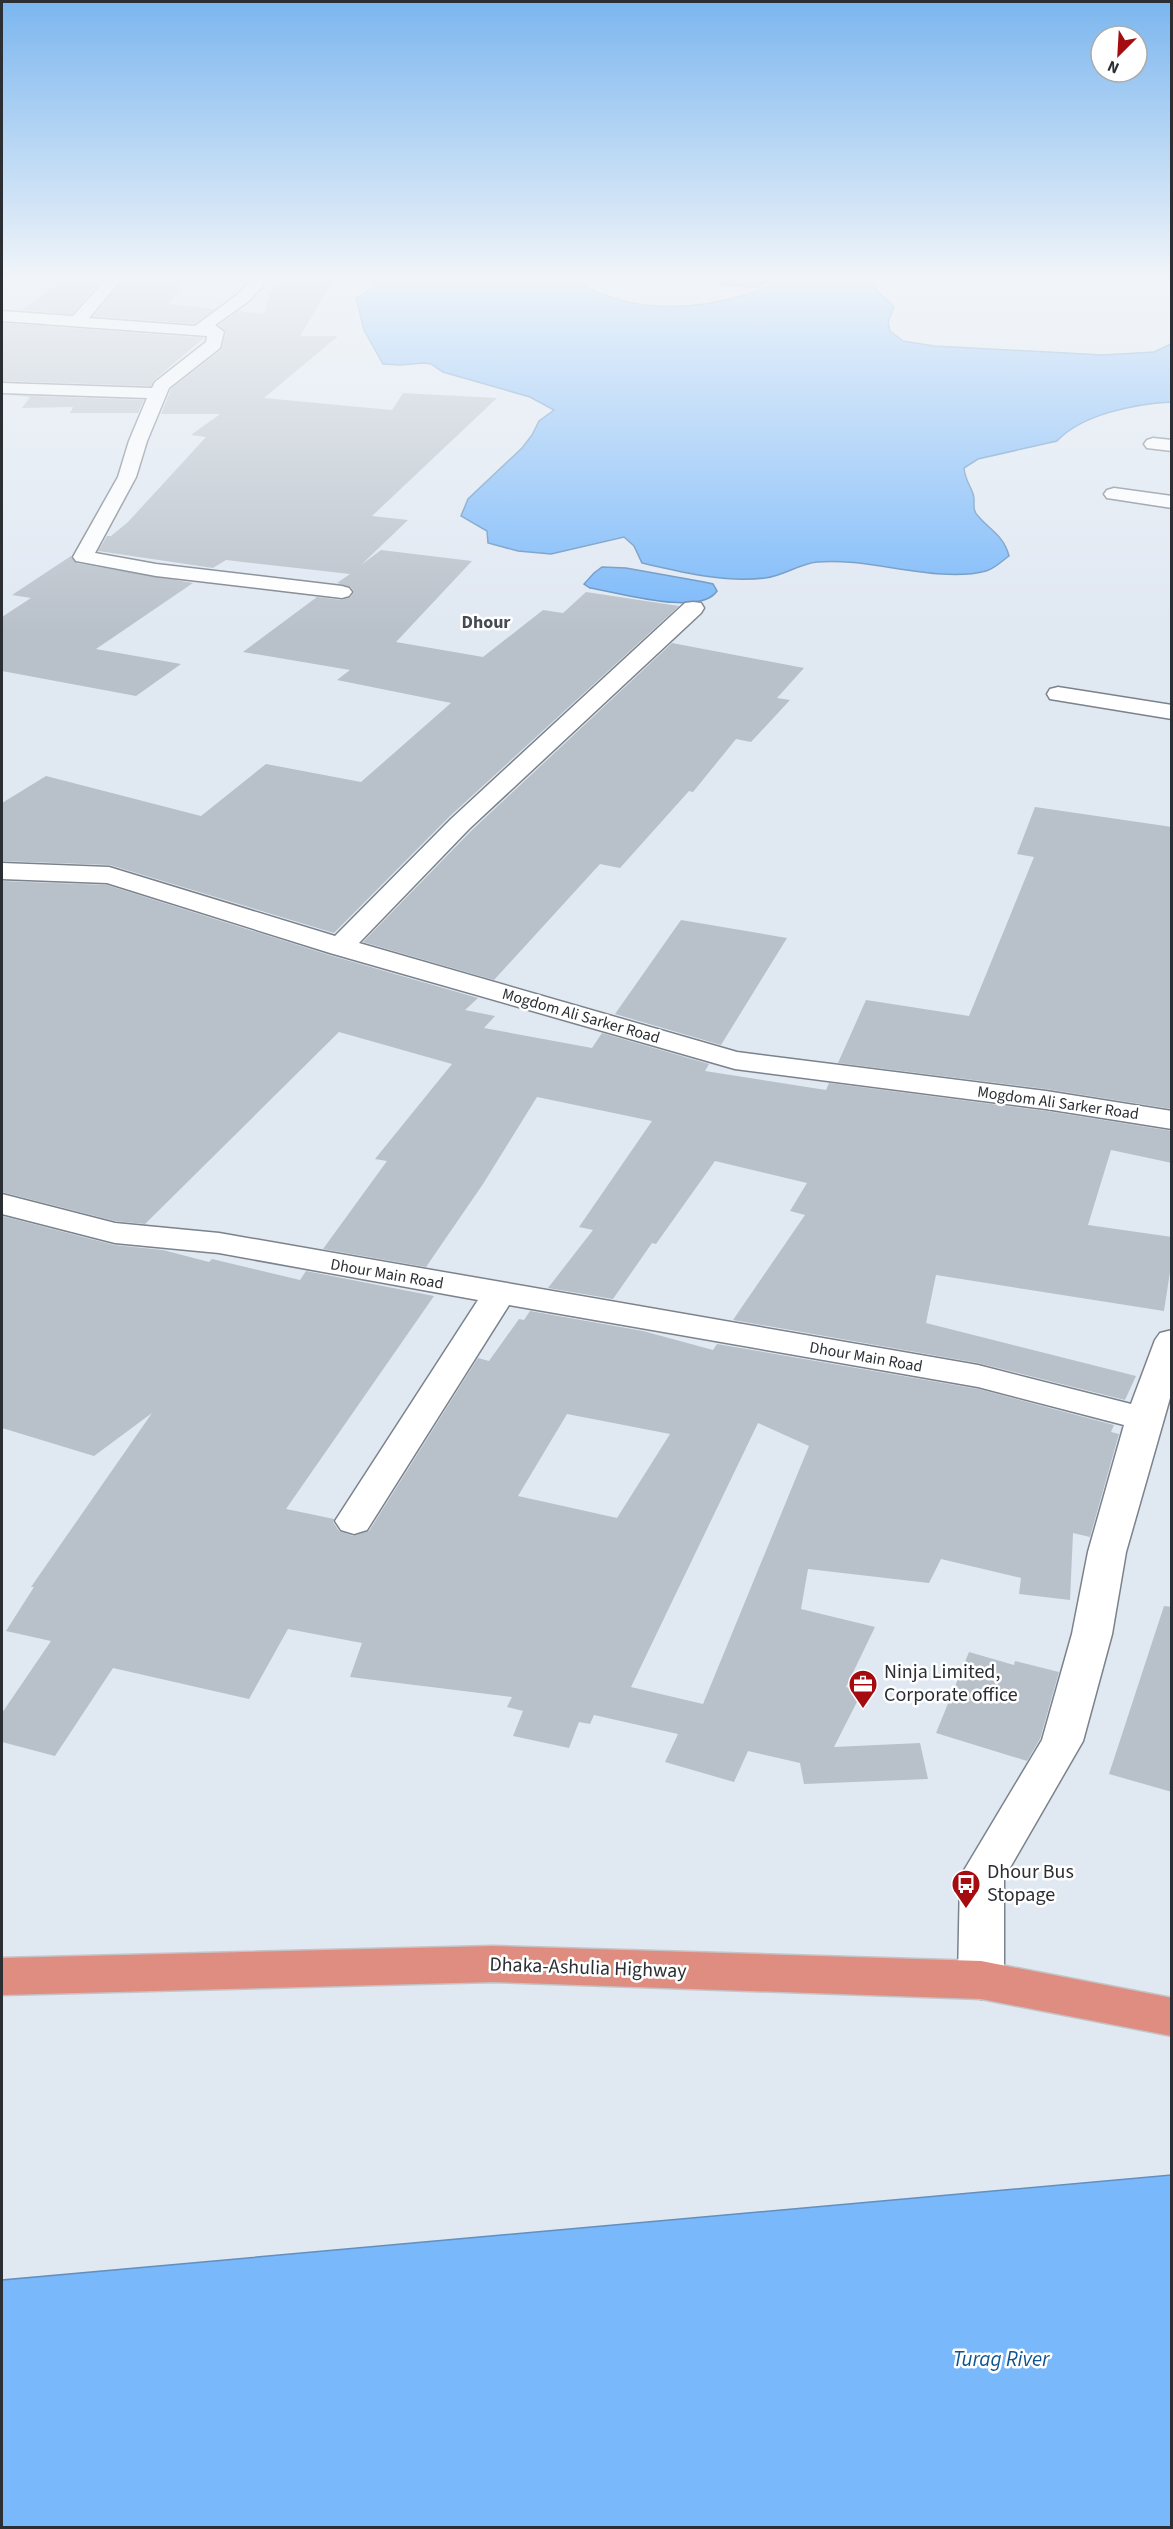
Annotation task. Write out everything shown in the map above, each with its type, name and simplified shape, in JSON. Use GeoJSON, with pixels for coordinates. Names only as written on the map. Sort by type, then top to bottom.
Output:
{"type":"FeatureCollection","features":[{"type":"Feature","properties":{"kind":"highway","name":"Dhaka-Ashulia Highway"},"geometry":{"type":"LineString","coordinates":[[2,1977],[493,1965],[981,1980],[1172,2017]]}},
{"type":"Feature","properties":{"kind":"street"},"geometry":{"type":"LineString","coordinates":[[157,396],[138,441],[127,477],[83,557],[156,570],[342,592]]}},
{"type":"Feature","properties":{"kind":"street"},"geometry":{"type":"LineString","coordinates":[[1114,494],[1172,502]]}},
{"type":"Feature","properties":{"kind":"street"},"geometry":{"type":"LineString","coordinates":[[340,947],[460,824],[693,608]]}},
{"type":"Feature","properties":{"kind":"street"},"geometry":{"type":"LineString","coordinates":[[1058,694],[1172,712]]}},
{"type":"Feature","properties":{"kind":"street","name":"Mogdom Ali Sarker Road"},"geometry":{"type":"LineString","coordinates":[[2,872],[109,875],[340,947],[735,1060],[1046,1100],[1172,1120]]}},
{"type":"Feature","properties":{"kind":"street","name":"Dhour Main Road"},"geometry":{"type":"LineString","coordinates":[[2,1204],[115,1233],[219,1243],[978,1377],[1144,1419]]}},
{"type":"Feature","properties":{"kind":"street"},"geometry":{"type":"LineString","coordinates":[[354,1521],[499,1294]]}},
{"type":"Feature","properties":{"kind":"street"},"geometry":{"type":"LineString","coordinates":[[981,1980],[982,1877],[1062,1740],[1092,1634],[1107,1552],[1144,1419],[1172,1340]]}},
{"type":"Feature","properties":{"kind":"water"},"geometry":{"type":"Polygon","coordinates":[[[527,396],[1171,396],[1171,402],[1110,412],[1080,424],[1057,441],[978,459],[964,468],[974,496],[975,512],[1004,543],[1009,556],[986,571],[967,574],[925,573],[837,561],[804,565],[772,577],[734,579],[703,576],[642,563],[634,546],[624,537],[551,554],[518,551],[488,543],[487,531],[461,516],[468,499],[522,448],[539,421],[554,410],[527,396]]]}},
{"type":"Feature","properties":{"kind":"water"},"geometry":{"type":"Polygon","coordinates":[[[602,567],[626,568],[704,582],[713,584],[717,591],[708,598],[676,603],[619,594],[590,588],[584,584],[602,567]]]}},
{"type":"Feature","properties":{"kind":"water","name":"Turag River"},"geometry":{"type":"Polygon","coordinates":[[[1171,2175],[1171,2527],[2,2527],[2,2280],[1171,2175]]]}},
{"type":"Feature","properties":{"kind":"building"},"geometry":{"type":"Polygon","coordinates":[[[18,396],[144,400],[138,413],[70,413],[73,407],[22,408],[30,397],[18,396]]]}},
{"type":"Feature","properties":{"kind":"building"},"geometry":{"type":"Polygon","coordinates":[[[168,396],[266,396],[264,398],[392,410],[401,396],[497,398],[372,516],[408,520],[361,565],[381,550],[472,561],[396,642],[483,657],[543,610],[563,613],[586,592],[679,606],[449,817],[334,933],[110,865],[2,861],[2,803],[46,776],[201,816],[266,764],[361,782],[451,703],[337,680],[350,670],[243,652],[317,597],[342,600],[351,597],[354,592],[351,587],[337,583],[350,574],[226,560],[213,568],[98,551],[107,536],[111,536],[128,522],[206,437],[191,435],[220,414],[161,414],[168,396]]]}},
{"type":"Feature","properties":{"kind":"building"},"geometry":{"type":"Polygon","coordinates":[[[71,556],[76,563],[193,583],[96,649],[181,664],[136,696],[2,671],[2,617],[31,598],[12,595],[71,556]]]}},
{"type":"Feature","properties":{"kind":"building"},"geometry":{"type":"Polygon","coordinates":[[[672,643],[804,668],[777,698],[790,700],[751,742],[736,739],[693,792],[689,791],[620,868],[600,864],[494,980],[363,942],[471,831],[672,643]]]}},
{"type":"Feature","properties":{"kind":"building"},"geometry":{"type":"Polygon","coordinates":[[[1035,807],[1172,827],[1172,1109],[1046,1089],[838,1063],[866,1000],[969,1016],[1034,857],[1017,854],[1035,807]]]}},
{"type":"Feature","properties":{"kind":"building"},"geometry":{"type":"Polygon","coordinates":[[[2,881],[107,885],[329,955],[478,998],[465,1010],[495,1016],[484,1028],[592,1048],[602,1033],[709,1064],[705,1071],[826,1090],[829,1083],[1046,1111],[1172,1131],[1172,1163],[1111,1150],[1088,1225],[1172,1237],[1172,1259],[1164,1311],[936,1275],[926,1323],[1136,1376],[1125,1400],[978,1363],[733,1320],[805,1215],[790,1211],[807,1183],[715,1161],[656,1244],[652,1243],[613,1299],[548,1288],[593,1230],[579,1227],[652,1121],[537,1097],[483,1184],[426,1267],[323,1249],[387,1161],[375,1159],[452,1064],[339,1032],[145,1224],[115,1221],[2,1192],[2,881]]]}},
{"type":"Feature","properties":{"kind":"building"},"geometry":{"type":"Polygon","coordinates":[[[681,920],[787,938],[721,1045],[615,1014],[681,920]]]}},
{"type":"Feature","properties":{"kind":"building"},"geometry":{"type":"Polygon","coordinates":[[[2,1216],[114,1245],[163,1250],[209,1262],[212,1259],[300,1280],[306,1271],[434,1296],[286,1509],[334,1519],[333,1522],[339,1531],[353,1536],[369,1531],[478,1358],[489,1361],[519,1319],[524,1320],[530,1311],[643,1331],[713,1350],[717,1344],[978,1389],[1114,1425],[1111,1432],[1119,1434],[1090,1537],[1073,1533],[1070,1600],[1019,1594],[1021,1578],[941,1559],[929,1583],[808,1569],[801,1609],[875,1627],[846,1687],[862,1692],[834,1747],[920,1743],[928,1779],[804,1784],[800,1763],[748,1751],[734,1782],[665,1762],[678,1734],[594,1715],[590,1724],[579,1722],[569,1748],[513,1736],[523,1711],[507,1707],[512,1697],[350,1677],[362,1643],[288,1629],[249,1699],[113,1668],[55,1756],[2,1742],[2,1713],[51,1641],[6,1631],[34,1587],[31,1587],[152,1413],[94,1456],[2,1428],[2,1216]],[[567,1414],[518,1496],[617,1518],[670,1434],[567,1414]],[[758,1423],[631,1687],[703,1704],[809,1446],[758,1423]]]}},
{"type":"Feature","properties":{"kind":"building"},"geometry":{"type":"Polygon","coordinates":[[[1164,1606],[1172,1607],[1172,1792],[1109,1774],[1164,1606]]]}},
{"type":"Feature","properties":{"kind":"building"},"geometry":{"type":"Polygon","coordinates":[[[969,1652],[1014,1665],[1015,1661],[1059,1672],[1040,1739],[1027,1761],[936,1733],[969,1652]]]}},
{"type":"Feature","properties":{"kind":"place","name":"Ninja Limited, Corporate office"},"geometry":{"type":"Point","coordinates":[863,1710]}},
{"type":"Feature","properties":{"kind":"place","name":"Dhour Bus Stopage"},"geometry":{"type":"Point","coordinates":[966,1910]}},
{"type":"Feature","properties":{"kind":"district","name":"Dhour"},"geometry":{"type":"Point","coordinates":[486,622]}}]}
